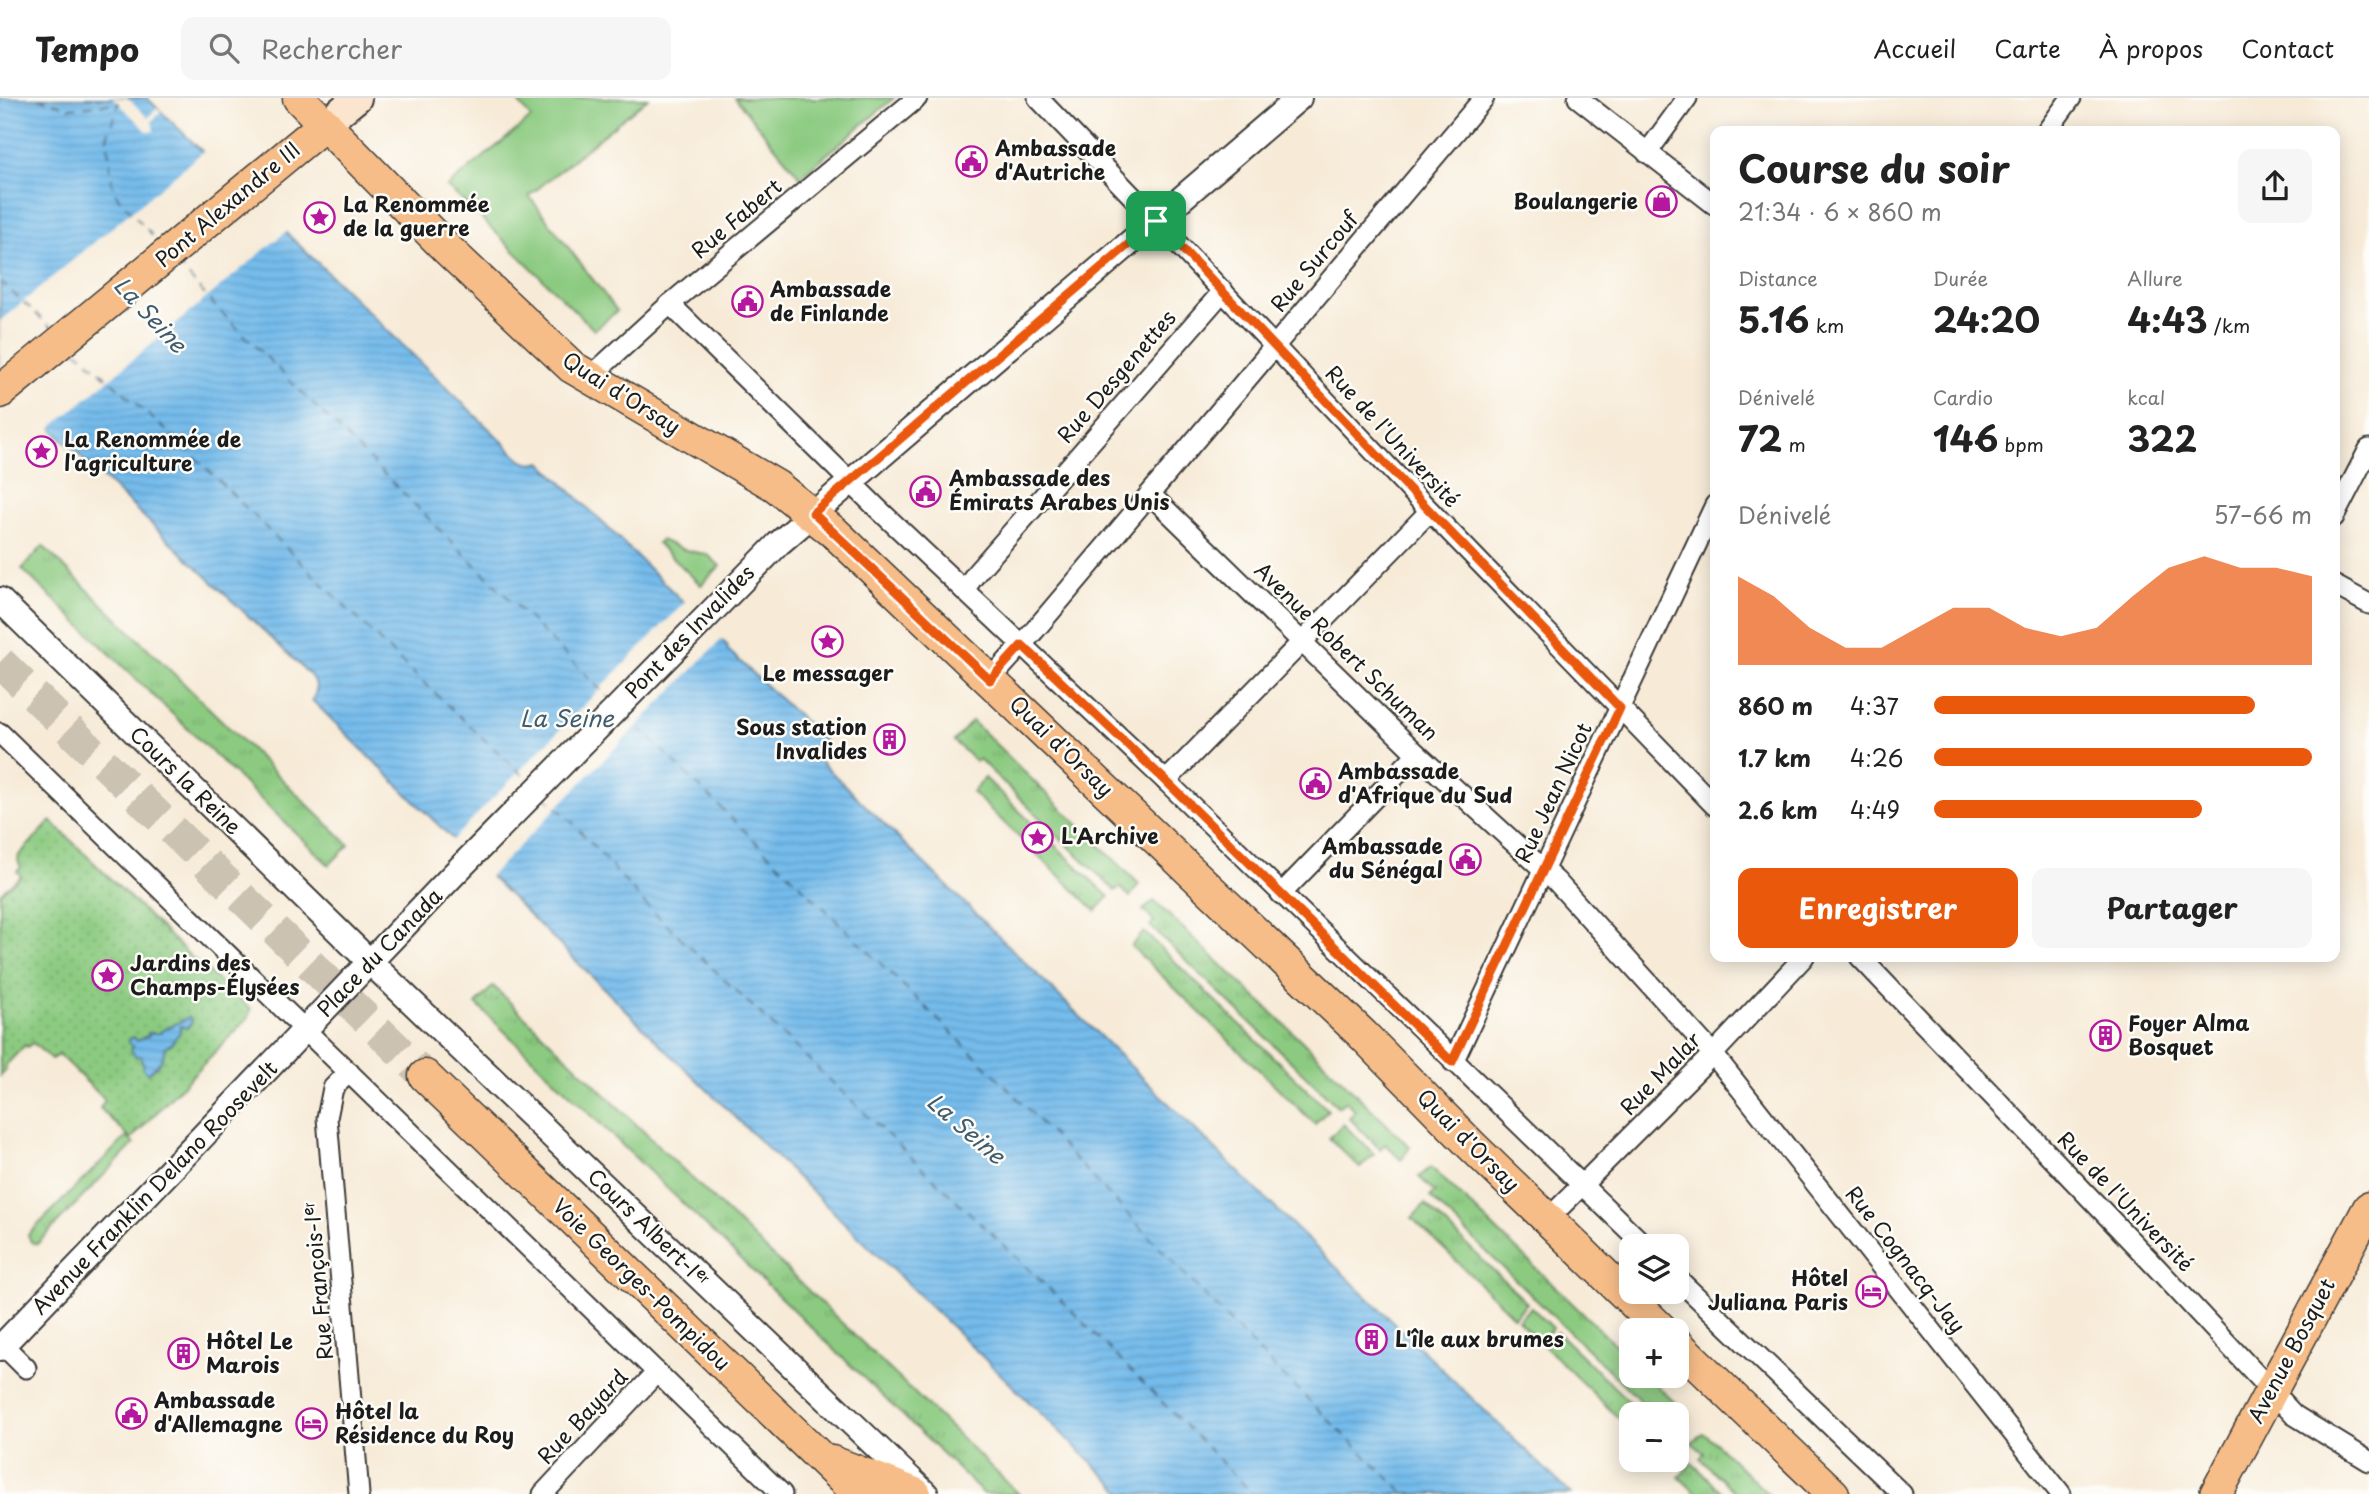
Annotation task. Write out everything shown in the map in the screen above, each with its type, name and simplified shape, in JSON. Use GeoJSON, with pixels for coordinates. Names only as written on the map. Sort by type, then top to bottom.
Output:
{"type":"FeatureCollection","features":[{"type":"Feature","properties":{"kind":"main road","name":"Quai d'Orsay"},"geometry":{"type":"LineString","coordinates":[[299,98],[429,231],[555,354],[589,378],[767,481],[813,513],[1363,1035],[1650,1318]]}},
{"type":"Feature","properties":{"kind":"main road"},"geometry":{"type":"LineString","coordinates":[[325,124],[357,98]]}},
{"type":"Feature","properties":{"kind":"main road","name":"Pont Alexandre III"},"geometry":{"type":"LineString","coordinates":[[0,392],[325,124]]}},
{"type":"Feature","properties":{"kind":"main road","name":"Voie Georges-Pompidou"},"geometry":{"type":"LineString","coordinates":[[425,1076],[858,1494]]}},
{"type":"Feature","properties":{"kind":"main road","name":"Avenue Bosquet"},"geometry":{"type":"LineString","coordinates":[[2216,1494],[2369,1208]]}},
{"type":"Feature","properties":{"kind":"main road"},"geometry":{"type":"LineString","coordinates":[[1689,1356],[1833,1494]]}},
{"type":"Feature","properties":{"kind":"main road"},"geometry":{"type":"LineString","coordinates":[[818,1456],[915,1494]]}},
{"type":"Feature","properties":{"kind":"street","name":"Rue Fabert"},"geometry":{"type":"LineString","coordinates":[[589,378],[670,304],[918,98]]}},
{"type":"Feature","properties":{"kind":"street","name":"Rue de l'Université"},"geometry":{"type":"LineString","coordinates":[[1038,98],[1710,801]]}},
{"type":"Feature","properties":{"kind":"street","name":"Pont des Invalides"},"geometry":{"type":"LineString","coordinates":[[453,875],[738,583],[813,513],[1299,98]]}},
{"type":"Feature","properties":{"kind":"street","name":"Rue Surcouf"},"geometry":{"type":"LineString","coordinates":[[990,680],[1484,98]]}},
{"type":"Feature","properties":{"kind":"street"},"geometry":{"type":"LineString","coordinates":[[1578,98],[1710,201]]}},
{"type":"Feature","properties":{"kind":"street"},"geometry":{"type":"LineString","coordinates":[[1647,153],[1687,98]]}},
{"type":"Feature","properties":{"kind":"street"},"geometry":{"type":"LineString","coordinates":[[2051,126],[2071,98]]}},
{"type":"Feature","properties":{"kind":"street","name":"Rue Desgenettes"},"geometry":{"type":"LineString","coordinates":[[964,590],[1223,290]]}},
{"type":"Feature","properties":{"kind":"street"},"geometry":{"type":"LineString","coordinates":[[670,304],[851,482],[1166,781],[1452,1062],[1633,1234]]}},
{"type":"Feature","properties":{"kind":"street"},"geometry":{"type":"LineString","coordinates":[[2340,505],[2369,449]]}},
{"type":"Feature","properties":{"kind":"street","name":"Avenue Robert Schuman"},"geometry":{"type":"LineString","coordinates":[[1150,494],[1303,640],[1417,754],[1543,869],[1713,1054]]}},
{"type":"Feature","properties":{"kind":"street"},"geometry":{"type":"LineString","coordinates":[[1166,781],[1430,511]]}},
{"type":"Feature","properties":{"kind":"street","name":"Rue Jean Nicot"},"geometry":{"type":"LineString","coordinates":[[1452,1062],[1710,516]]}},
{"type":"Feature","properties":{"kind":"street"},"geometry":{"type":"LineString","coordinates":[[2340,588],[2369,604]]}},
{"type":"Feature","properties":{"kind":"street","name":"Cours la Reine"},"geometry":{"type":"LineString","coordinates":[[0,600],[370,962]]}},
{"type":"Feature","properties":{"kind":"street"},"geometry":{"type":"LineString","coordinates":[[0,733],[782,1494]]}},
{"type":"Feature","properties":{"kind":"street"},"geometry":{"type":"LineString","coordinates":[[1281,894],[1417,754]]}},
{"type":"Feature","properties":{"kind":"street","name":"Place du Canada"},"geometry":{"type":"LineString","coordinates":[[307,1030],[453,875]]}},
{"type":"Feature","properties":{"kind":"street","name":"Cours Albert-Iᵉʳ"},"geometry":{"type":"LineString","coordinates":[[370,962],[926,1494]]}},
{"type":"Feature","properties":{"kind":"street","name":"Rue Malar"},"geometry":{"type":"LineString","coordinates":[[1548,1219],[1713,1054],[1799,962]]}},
{"type":"Feature","properties":{"kind":"street","name":"Rue de l'Université"},"geometry":{"type":"LineString","coordinates":[[1865,962],[2294,1415],[2369,1461]]}},
{"type":"Feature","properties":{"kind":"street","name":"Avenue Franklin Delano Roosevelt"},"geometry":{"type":"LineString","coordinates":[[26,1368],[1,1347],[307,1030]]}},
{"type":"Feature","properties":{"kind":"street","name":"Rue Cognacq-Jay"},"geometry":{"type":"LineString","coordinates":[[1713,1054],[2061,1494]]}},
{"type":"Feature","properties":{"kind":"street","name":"Rue François-Iᵉʳ"},"geometry":{"type":"LineString","coordinates":[[349,1072],[333,1088],[327,1118],[359,1494]]}},
{"type":"Feature","properties":{"kind":"street"},"geometry":{"type":"LineString","coordinates":[[1689,1289],[1902,1494]]}},
{"type":"Feature","properties":{"kind":"street","name":"Rue Bayard"},"geometry":{"type":"LineString","coordinates":[[543,1494],[657,1372]]}},
{"type":"Feature","properties":{"kind":"green space"},"geometry":{"type":"Polygon","coordinates":[[[515,98],[648,98],[529,196],[617,311],[594,330],[447,187],[531,118],[515,98]]]}},
{"type":"Feature","properties":{"kind":"green space"},"geometry":{"type":"Polygon","coordinates":[[[735,98],[894,98],[800,177],[735,98]]]}},
{"type":"Feature","properties":{"kind":"green space"},"geometry":{"type":"Polygon","coordinates":[[[661,540],[682,549],[708,555],[720,566],[701,585],[657,543],[661,540]]]}},
{"type":"Feature","properties":{"kind":"green space"},"geometry":{"type":"Polygon","coordinates":[[[43,546],[349,845],[329,865],[22,569],[43,546]]]}},
{"type":"Feature","properties":{"kind":"green space"},"geometry":{"type":"Polygon","coordinates":[[[972,721],[1139,884],[1130,897],[1120,887],[1115,891],[979,759],[976,762],[954,741],[972,721]]]}},
{"type":"Feature","properties":{"kind":"green space"},"geometry":{"type":"Polygon","coordinates":[[[985,778],[1109,897],[1096,911],[972,792],[985,778]]]}},
{"type":"Feature","properties":{"kind":"green space","name":"Jardins des Champs-Élysées"},"geometry":{"type":"Polygon","coordinates":[[[51,821],[189,955],[251,1009],[248,1018],[131,1139],[100,1108],[105,1100],[59,1055],[51,1059],[33,1043],[27,1047],[25,1045],[5,1066],[6,1070],[0,1076],[0,893],[21,876],[17,871],[21,868],[19,855],[51,821]]]}},
{"type":"Feature","properties":{"kind":"green space"},"geometry":{"type":"Polygon","coordinates":[[[1154,901],[1410,1147],[1401,1160],[1385,1144],[1380,1149],[1349,1118],[1355,1111],[1346,1101],[1338,1107],[1150,926],[1154,921],[1143,910],[1154,901]]]}},
{"type":"Feature","properties":{"kind":"green space"},"geometry":{"type":"Polygon","coordinates":[[[1144,932],[1328,1110],[1315,1124],[1131,946],[1144,932]]]}},
{"type":"Feature","properties":{"kind":"green space"},"geometry":{"type":"Polygon","coordinates":[[[493,986],[1019,1494],[984,1494],[476,1004],[493,986]]]}},
{"type":"Feature","properties":{"kind":"green space"},"geometry":{"type":"Polygon","coordinates":[[[1343,1124],[1374,1154],[1360,1168],[1329,1138],[1343,1124]]]}},
{"type":"Feature","properties":{"kind":"green space"},"geometry":{"type":"Polygon","coordinates":[[[127,1136],[134,1144],[37,1244],[31,1242],[28,1235],[127,1136]]]}},
{"type":"Feature","properties":{"kind":"green space"},"geometry":{"type":"Polygon","coordinates":[[[1431,1167],[1619,1348],[1619,1380],[1430,1197],[1435,1192],[1419,1177],[1431,1167]]]}},
{"type":"Feature","properties":{"kind":"green space"},"geometry":{"type":"Polygon","coordinates":[[[1425,1204],[1527,1303],[1514,1317],[1412,1218],[1425,1204]]]}},
{"type":"Feature","properties":{"kind":"green space"},"geometry":{"type":"Polygon","coordinates":[[[1531,1307],[1553,1328],[1539,1342],[1518,1320],[1531,1307]]]}},
{"type":"Feature","properties":{"kind":"green space"},"geometry":{"type":"Polygon","coordinates":[[[1557,1332],[1630,1402],[1619,1402],[1619,1418],[1543,1345],[1557,1332]]]}},
{"type":"Feature","properties":{"kind":"green space"},"geometry":{"type":"Polygon","coordinates":[[[1627,1388],[1660,1388],[1674,1402],[1642,1402],[1627,1388]]]}},
{"type":"Feature","properties":{"kind":"green space"},"geometry":{"type":"Polygon","coordinates":[[[1702,1433],[1768,1494],[1737,1494],[1700,1458],[1704,1453],[1692,1443],[1702,1433]]]}},
{"type":"Feature","properties":{"kind":"green space"},"geometry":{"type":"Polygon","coordinates":[[[1692,1463],[1724,1494],[1697,1494],[1679,1477],[1684,1472],[1689,1472],[1692,1463]]]}},
{"type":"Feature","properties":{"kind":"water","name":"La Seine"},"geometry":{"type":"Polygon","coordinates":[[[0,98],[147,98],[517,456],[530,464],[541,462],[728,646],[727,649],[824,740],[816,752],[819,760],[1571,1494],[1124,1494],[666,1050],[312,700],[316,687],[309,674],[0,380],[0,98]]]}},
{"type":"Feature","properties":{"kind":"water"},"geometry":{"type":"Polygon","coordinates":[[[189,1017],[191,1024],[187,1028],[180,1026],[180,1032],[171,1044],[165,1047],[162,1058],[148,1073],[142,1068],[142,1057],[135,1056],[131,1050],[133,1046],[129,1039],[134,1037],[137,1041],[149,1035],[148,1033],[161,1033],[189,1017]]]}},
{"type":"Feature","properties":{"kind":"pier"},"geometry":{"type":"Polygon","coordinates":[[[113,98],[128,98],[148,118],[157,108],[161,112],[152,121],[154,131],[148,132],[113,98]]]}},
{"type":"Feature","properties":{"kind":"pier"},"geometry":{"type":"Polygon","coordinates":[[[205,150],[288,230],[51,428],[56,434],[53,436],[0,385],[0,321],[205,150]]]}},
{"type":"Feature","properties":{"kind":"pier"},"geometry":{"type":"Polygon","coordinates":[[[687,600],[724,637],[488,878],[451,841],[687,600]]]}},
{"type":"Feature","properties":{"kind":"ferry route"},"geometry":{"type":"LineString","coordinates":[[38,98],[69,108],[119,103],[107,137],[113,191],[158,242]]}},
{"type":"Feature","properties":{"kind":"ferry route"},"geometry":{"type":"LineString","coordinates":[[178,264],[212,303],[611,700]]}},
{"type":"Feature","properties":{"kind":"ferry route"},"geometry":{"type":"LineString","coordinates":[[0,281],[54,330]]}},
{"type":"Feature","properties":{"kind":"ferry route"},"geometry":{"type":"LineString","coordinates":[[76,350],[187,449],[395,656],[528,780]]}},
{"type":"Feature","properties":{"kind":"ferry route"},"geometry":{"type":"LineString","coordinates":[[627,716],[1000,1080],[1259,1352],[1405,1494]]}},
{"type":"Feature","properties":{"kind":"ferry route"},"geometry":{"type":"LineString","coordinates":[[545,796],[574,824],[644,903],[1059,1298],[1253,1494]]}},
{"type":"Feature","properties":{"kind":"tunnel"},"geometry":{"type":"LineString","coordinates":[[0,662],[425,1076]]}},
{"type":"Feature","properties":{"kind":"place","name":"Ambassade d'Autriche"},"geometry":{"type":"Point","coordinates":[972,161]}},
{"type":"Feature","properties":{"kind":"place","name":"Boulangerie"},"geometry":{"type":"Point","coordinates":[1661,202]}},
{"type":"Feature","properties":{"kind":"place","name":"La Renommée de la guerre"},"geometry":{"type":"Point","coordinates":[320,217]}},
{"type":"Feature","properties":{"kind":"place","name":"Ambassade de Finlande"},"geometry":{"type":"Point","coordinates":[747,302]}},
{"type":"Feature","properties":{"kind":"place","name":"La Renommée de l'agriculture"},"geometry":{"type":"Point","coordinates":[41,452]}},
{"type":"Feature","properties":{"kind":"place","name":"Ambassade des Émirats Arabes Unis"},"geometry":{"type":"Point","coordinates":[926,491]}},
{"type":"Feature","properties":{"kind":"place","name":"Le messager"},"geometry":{"type":"Point","coordinates":[828,642]}},
{"type":"Feature","properties":{"kind":"place","name":"Sous station Invalides"},"geometry":{"type":"Point","coordinates":[890,740]}},
{"type":"Feature","properties":{"kind":"place","name":"Ambassade d'Afrique du Sud"},"geometry":{"type":"Point","coordinates":[1315,784]}},
{"type":"Feature","properties":{"kind":"place","name":"L'Archive"},"geometry":{"type":"Point","coordinates":[1038,837]}},
{"type":"Feature","properties":{"kind":"place","name":"Ambassade du Sénégal"},"geometry":{"type":"Point","coordinates":[1466,859]}},
{"type":"Feature","properties":{"kind":"place","name":"Jardins des Champs-Élysées"},"geometry":{"type":"Point","coordinates":[107,976]}},
{"type":"Feature","properties":{"kind":"place","name":"Foyer Alma Bosquet"},"geometry":{"type":"Point","coordinates":[2105,1036]}},
{"type":"Feature","properties":{"kind":"place","name":"Hôtel Juliana Paris"},"geometry":{"type":"Point","coordinates":[1871,1291]}},
{"type":"Feature","properties":{"kind":"place","name":"L'île aux brumes"},"geometry":{"type":"Point","coordinates":[1372,1340]}},
{"type":"Feature","properties":{"kind":"place","name":"Hôtel Le Marois"},"geometry":{"type":"Point","coordinates":[183,1354]}},
{"type":"Feature","properties":{"kind":"place","name":"Ambassade d'Allemagne"},"geometry":{"type":"Point","coordinates":[131,1413]}},
{"type":"Feature","properties":{"kind":"place","name":"Hôtel la Résidence du Roy"},"geometry":{"type":"Point","coordinates":[312,1424]}},
{"type":"Feature","properties":{"kind":"route"},"geometry":{"type":"LineString","coordinates":[[1156,221],[1620,708],[1452,1062],[1166,781],[1022,645],[990,680],[813,513],[1156,221]]}}]}
